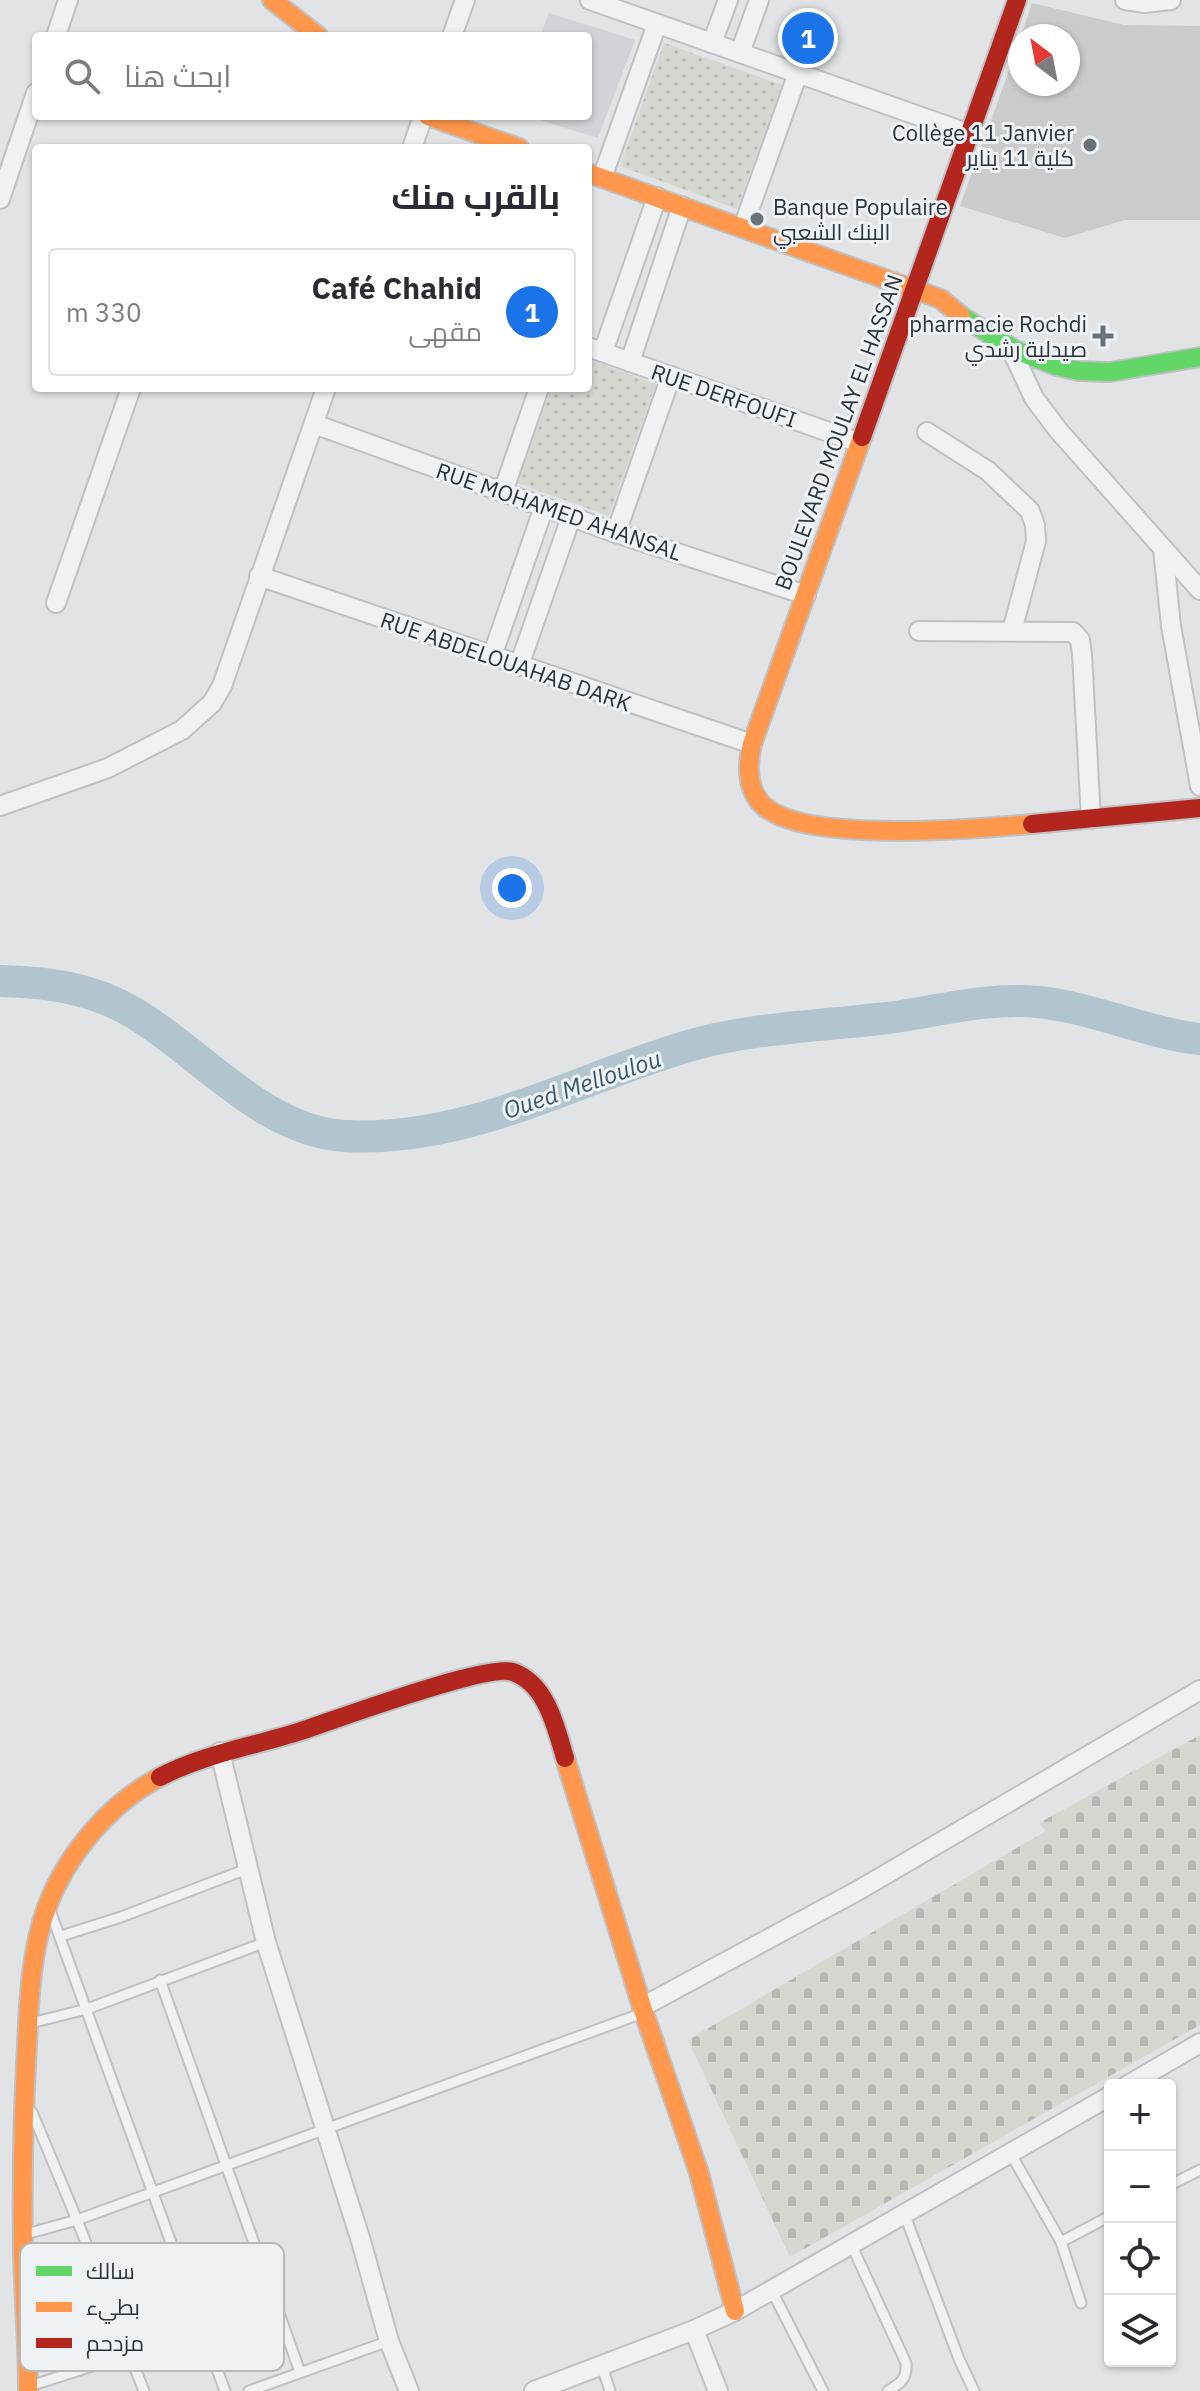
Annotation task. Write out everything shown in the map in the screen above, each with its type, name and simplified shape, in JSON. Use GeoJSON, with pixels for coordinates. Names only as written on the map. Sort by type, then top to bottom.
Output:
{"type":"FeatureCollection","features":[{"type":"Feature","properties":{"kind":"street"},"geometry":{"type":"LineString","coordinates":[[57,32],[68,0]]}},
{"type":"Feature","properties":{"kind":"street"},"geometry":{"type":"LineString","coordinates":[[272,0],[313,32]]}},
{"type":"Feature","properties":{"kind":"street"},"geometry":{"type":"LineString","coordinates":[[453,32],[465,0]]}},
{"type":"Feature","properties":{"kind":"street"},"geometry":{"type":"LineString","coordinates":[[590,0],[970,134]]}},
{"type":"Feature","properties":{"kind":"street"},"geometry":{"type":"LineString","coordinates":[[712,43],[728,0]]}},
{"type":"Feature","properties":{"kind":"street"},"geometry":{"type":"LineString","coordinates":[[740,53],[759,0]]}},
{"type":"Feature","properties":{"kind":"street","name":"BOULEVARD MOULAY EL HASSAN"},"geometry":{"type":"LineString","coordinates":[[1017,0],[752,744],[747,763],[748,783],[764,806],[786,819],[833,826],[885,830],[968,830],[1091,819]]}},
{"type":"Feature","properties":{"kind":"street"},"geometry":{"type":"LineString","coordinates":[[1125,0],[1145,3],[1171,0]]}},
{"type":"Feature","properties":{"kind":"street"},"geometry":{"type":"LineString","coordinates":[[657,24],[595,175],[915,288],[941,299],[967,321],[1011,349],[1083,372],[1105,372],[1200,357]]}},
{"type":"Feature","properties":{"kind":"street"},"geometry":{"type":"LineString","coordinates":[[743,227],[798,73]]}},
{"type":"Feature","properties":{"kind":"street"},"geometry":{"type":"LineString","coordinates":[[0,199],[32,105]]}},
{"type":"Feature","properties":{"kind":"street"},"geometry":{"type":"LineString","coordinates":[[414,144],[424,120]]}},
{"type":"Feature","properties":{"kind":"street"},"geometry":{"type":"LineString","coordinates":[[438,120],[507,144]]}},
{"type":"Feature","properties":{"kind":"street"},"geometry":{"type":"LineString","coordinates":[[596,350],[657,197]]}},
{"type":"Feature","properties":{"kind":"street"},"geometry":{"type":"LineString","coordinates":[[630,362],[682,206]]}},
{"type":"Feature","properties":{"kind":"street"},"geometry":{"type":"LineString","coordinates":[[1011,349],[1034,398],[1050,419],[1200,590]]}},
{"type":"Feature","properties":{"kind":"street","name":"RUE DERFOUFI"},"geometry":{"type":"LineString","coordinates":[[596,350],[860,443]]}},
{"type":"Feature","properties":{"kind":"street"},"geometry":{"type":"LineString","coordinates":[[616,533],[671,376]]}},
{"type":"Feature","properties":{"kind":"street"},"geometry":{"type":"LineString","coordinates":[[56,603],[130,392]]}},
{"type":"Feature","properties":{"kind":"street"},"geometry":{"type":"LineString","coordinates":[[0,806],[108,768],[182,730],[199,718],[212,703],[222,686],[325,392]]}},
{"type":"Feature","properties":{"kind":"street"},"geometry":{"type":"LineString","coordinates":[[503,492],[538,392]]}},
{"type":"Feature","properties":{"kind":"street","name":"RUE MOHAMED AHANSAL"},"geometry":{"type":"LineString","coordinates":[[314,424],[616,533],[806,595]]}},
{"type":"Feature","properties":{"kind":"street"},"geometry":{"type":"LineString","coordinates":[[927,432],[988,471],[1030,511],[1036,541],[1012,631]]}},
{"type":"Feature","properties":{"kind":"street"},"geometry":{"type":"LineString","coordinates":[[492,656],[544,507]]}},
{"type":"Feature","properties":{"kind":"street"},"geometry":{"type":"LineString","coordinates":[[519,666],[571,517]]}},
{"type":"Feature","properties":{"kind":"street"},"geometry":{"type":"LineString","coordinates":[[1163,549],[1171,626],[1200,786]]}},
{"type":"Feature","properties":{"kind":"street","name":"RUE ABDELOUAHAB DARK"},"geometry":{"type":"LineString","coordinates":[[259,576],[752,744]]}},
{"type":"Feature","properties":{"kind":"street"},"geometry":{"type":"LineString","coordinates":[[919,631],[1073,632],[1080,640],[1091,819],[1200,808]]}},
{"type":"Feature","properties":{"kind":"street"},"geometry":{"type":"LineString","coordinates":[[23,2243],[23,2093],[32,1974],[48,1905],[77,1854],[96,1829],[126,1800],[154,1780],[220,1752],[289,1735],[504,1670],[526,1678],[548,1705],[643,2010],[699,2173],[735,2311]]}},
{"type":"Feature","properties":{"kind":"street"},"geometry":{"type":"LineString","coordinates":[[643,2010],[859,1890],[1200,1690]]}},
{"type":"Feature","properties":{"kind":"street"},"geometry":{"type":"LineString","coordinates":[[220,1752],[266,1942],[361,2241],[389,2341],[409,2391]]}},
{"type":"Feature","properties":{"kind":"street"},"geometry":{"type":"LineString","coordinates":[[1140,2079],[1199,2048]]}},
{"type":"Feature","properties":{"kind":"street"},"geometry":{"type":"LineString","coordinates":[[534,2391],[694,2330],[735,2311],[1104,2100]]}},
{"type":"Feature","properties":{"kind":"street"},"geometry":{"type":"LineString","coordinates":[[694,2330],[718,2391]]}},
{"type":"Feature","properties":{"kind":"lane"},"geometry":{"type":"LineString","coordinates":[[61,1936],[121,1917],[247,1869]]}},
{"type":"Feature","properties":{"kind":"lane"},"geometry":{"type":"LineString","coordinates":[[48,1905],[171,2243]]}},
{"type":"Feature","properties":{"kind":"lane"},"geometry":{"type":"LineString","coordinates":[[28,2024],[87,2009],[266,1942]]}},
{"type":"Feature","properties":{"kind":"lane"},"geometry":{"type":"LineString","coordinates":[[160,1980],[253,2243]]}},
{"type":"Feature","properties":{"kind":"lane"},"geometry":{"type":"LineString","coordinates":[[23,2235],[77,2220],[643,2010]]}},
{"type":"Feature","properties":{"kind":"lane"},"geometry":{"type":"LineString","coordinates":[[23,2093],[86,2243]]}},
{"type":"Feature","properties":{"kind":"lane"},"geometry":{"type":"LineString","coordinates":[[1011,2154],[1061,2242],[1081,2303]]}},
{"type":"Feature","properties":{"kind":"lane"},"geometry":{"type":"LineString","coordinates":[[1176,2182],[1200,2170]]}},
{"type":"Feature","properties":{"kind":"lane"},"geometry":{"type":"LineString","coordinates":[[904,2213],[974,2391]]}},
{"type":"Feature","properties":{"kind":"lane"},"geometry":{"type":"LineString","coordinates":[[1061,2242],[1104,2219]]}},
{"type":"Feature","properties":{"kind":"lane"},"geometry":{"type":"LineString","coordinates":[[851,2244],[906,2363],[907,2375],[888,2391]]}},
{"type":"Feature","properties":{"kind":"lane"},"geometry":{"type":"LineString","coordinates":[[772,2291],[823,2391]]}},
{"type":"Feature","properties":{"kind":"lane"},"geometry":{"type":"LineString","coordinates":[[284,2328],[300,2372]]}},
{"type":"Feature","properties":{"kind":"lane"},"geometry":{"type":"LineString","coordinates":[[249,2391],[389,2341]]}},
{"type":"Feature","properties":{"kind":"lane"},"geometry":{"type":"LineString","coordinates":[[602,2366],[610,2391]]}},
{"type":"Feature","properties":{"kind":"lane"},"geometry":{"type":"LineString","coordinates":[[28,2389],[80,2371]]}},
{"type":"Feature","properties":{"kind":"lane"},"geometry":{"type":"LineString","coordinates":[[136,2371],[144,2391]]}},
{"type":"Feature","properties":{"kind":"lane"},"geometry":{"type":"LineString","coordinates":[[218,2371],[225,2391]]}},
{"type":"Feature","properties":{"kind":"shaded area"},"geometry":{"type":"Polygon","coordinates":[[[549,13],[635,40],[598,138],[540,120],[592,120],[592,32],[542,32],[549,13]]]}},
{"type":"Feature","properties":{"kind":"green space"},"geometry":{"type":"Polygon","coordinates":[[[664,43],[782,85],[737,209],[620,166],[664,43]]]}},
{"type":"Feature","properties":{"kind":"green space"},"geometry":{"type":"Polygon","coordinates":[[[592,360],[656,384],[609,516],[517,483],[550,392],[592,392],[592,360]]]}},
{"type":"Feature","properties":{"kind":"green space"},"geometry":{"type":"Polygon","coordinates":[[[1200,1735],[1200,2025],[790,2257],[688,2040],[1046,1831],[1039,1823],[1200,1735]]]}},
{"type":"Feature","properties":{"kind":"building","name":"Collège 11 Janvier كلية 11 يناير"},"geometry":{"type":"Polygon","coordinates":[[[1032,3],[1124,25],[1200,26],[1200,220],[1125,220],[1065,238],[960,206],[1008,73],[1008,96],[1080,96],[1080,24],[1025,24],[1032,3]]]}},
{"type":"Feature","properties":{"kind":"waterway","name":"Oued Melloulou"},"geometry":{"type":"LineString","coordinates":[[0,981],[69,988],[118,1004],[159,1029],[260,1106],[287,1121],[315,1131],[345,1136],[392,1135],[437,1129],[482,1118],[655,1056],[721,1038],[982,1003],[1020,1001],[1059,1005],[1160,1032],[1200,1039]]}},
{"type":"Feature","properties":{"kind":"traffic: fast"},"geometry":{"type":"LineString","coordinates":[[961,316],[1015,350],[1079,371],[1110,372],[1200,357]]}},
{"type":"Feature","properties":{"kind":"traffic: slow"},"geometry":{"type":"LineString","coordinates":[[272,0],[313,32]]}},
{"type":"Feature","properties":{"kind":"traffic: slow"},"geometry":{"type":"LineString","coordinates":[[439,120],[508,144]]}},
{"type":"Feature","properties":{"kind":"traffic: slow"},"geometry":{"type":"LineString","coordinates":[[592,174],[941,299],[961,316]]}},
{"type":"Feature","properties":{"kind":"traffic: slow"},"geometry":{"type":"LineString","coordinates":[[862,437],[752,744],[749,769],[754,794],[765,807],[786,818],[817,826],[853,830],[972,829],[1032,824]]}},
{"type":"Feature","properties":{"kind":"traffic: slow"},"geometry":{"type":"LineString","coordinates":[[565,1758],[642,2007],[699,2173],[735,2311]]}},
{"type":"Feature","properties":{"kind":"traffic: slow"},"geometry":{"type":"LineString","coordinates":[[23,2243],[23,2148],[29,2010],[37,1940],[56,1887],[78,1849],[124,1801],[160,1777]]}},
{"type":"Feature","properties":{"kind":"traffic: slow"},"geometry":{"type":"LineString","coordinates":[[27,2371],[28,2391]]}},
{"type":"Feature","properties":{"kind":"traffic: jam"},"geometry":{"type":"LineString","coordinates":[[862,437],[1017,0]]}},
{"type":"Feature","properties":{"kind":"traffic: jam"},"geometry":{"type":"LineString","coordinates":[[1032,824],[1200,808]]}},
{"type":"Feature","properties":{"kind":"traffic: jam"},"geometry":{"type":"LineString","coordinates":[[160,1777],[212,1756],[301,1731],[410,1694],[498,1672],[513,1672],[534,1686],[548,1708],[565,1758]]}},
{"type":"Feature","properties":{"kind":"place","name":"Café Chahid"},"geometry":{"type":"Point","coordinates":[808,38]}},
{"type":"Feature","properties":{"kind":"place","name":"Collège 11 Janvier كلية 11 يناير"},"geometry":{"type":"Point","coordinates":[1090,145]}},
{"type":"Feature","properties":{"kind":"place","name":"Banque Populaire البنك الشعبي"},"geometry":{"type":"Point","coordinates":[757,219]}},
{"type":"Feature","properties":{"kind":"place","name":"pharmacie Rochdi صيدلية رشدي"},"geometry":{"type":"Point","coordinates":[1103,336]}}]}
